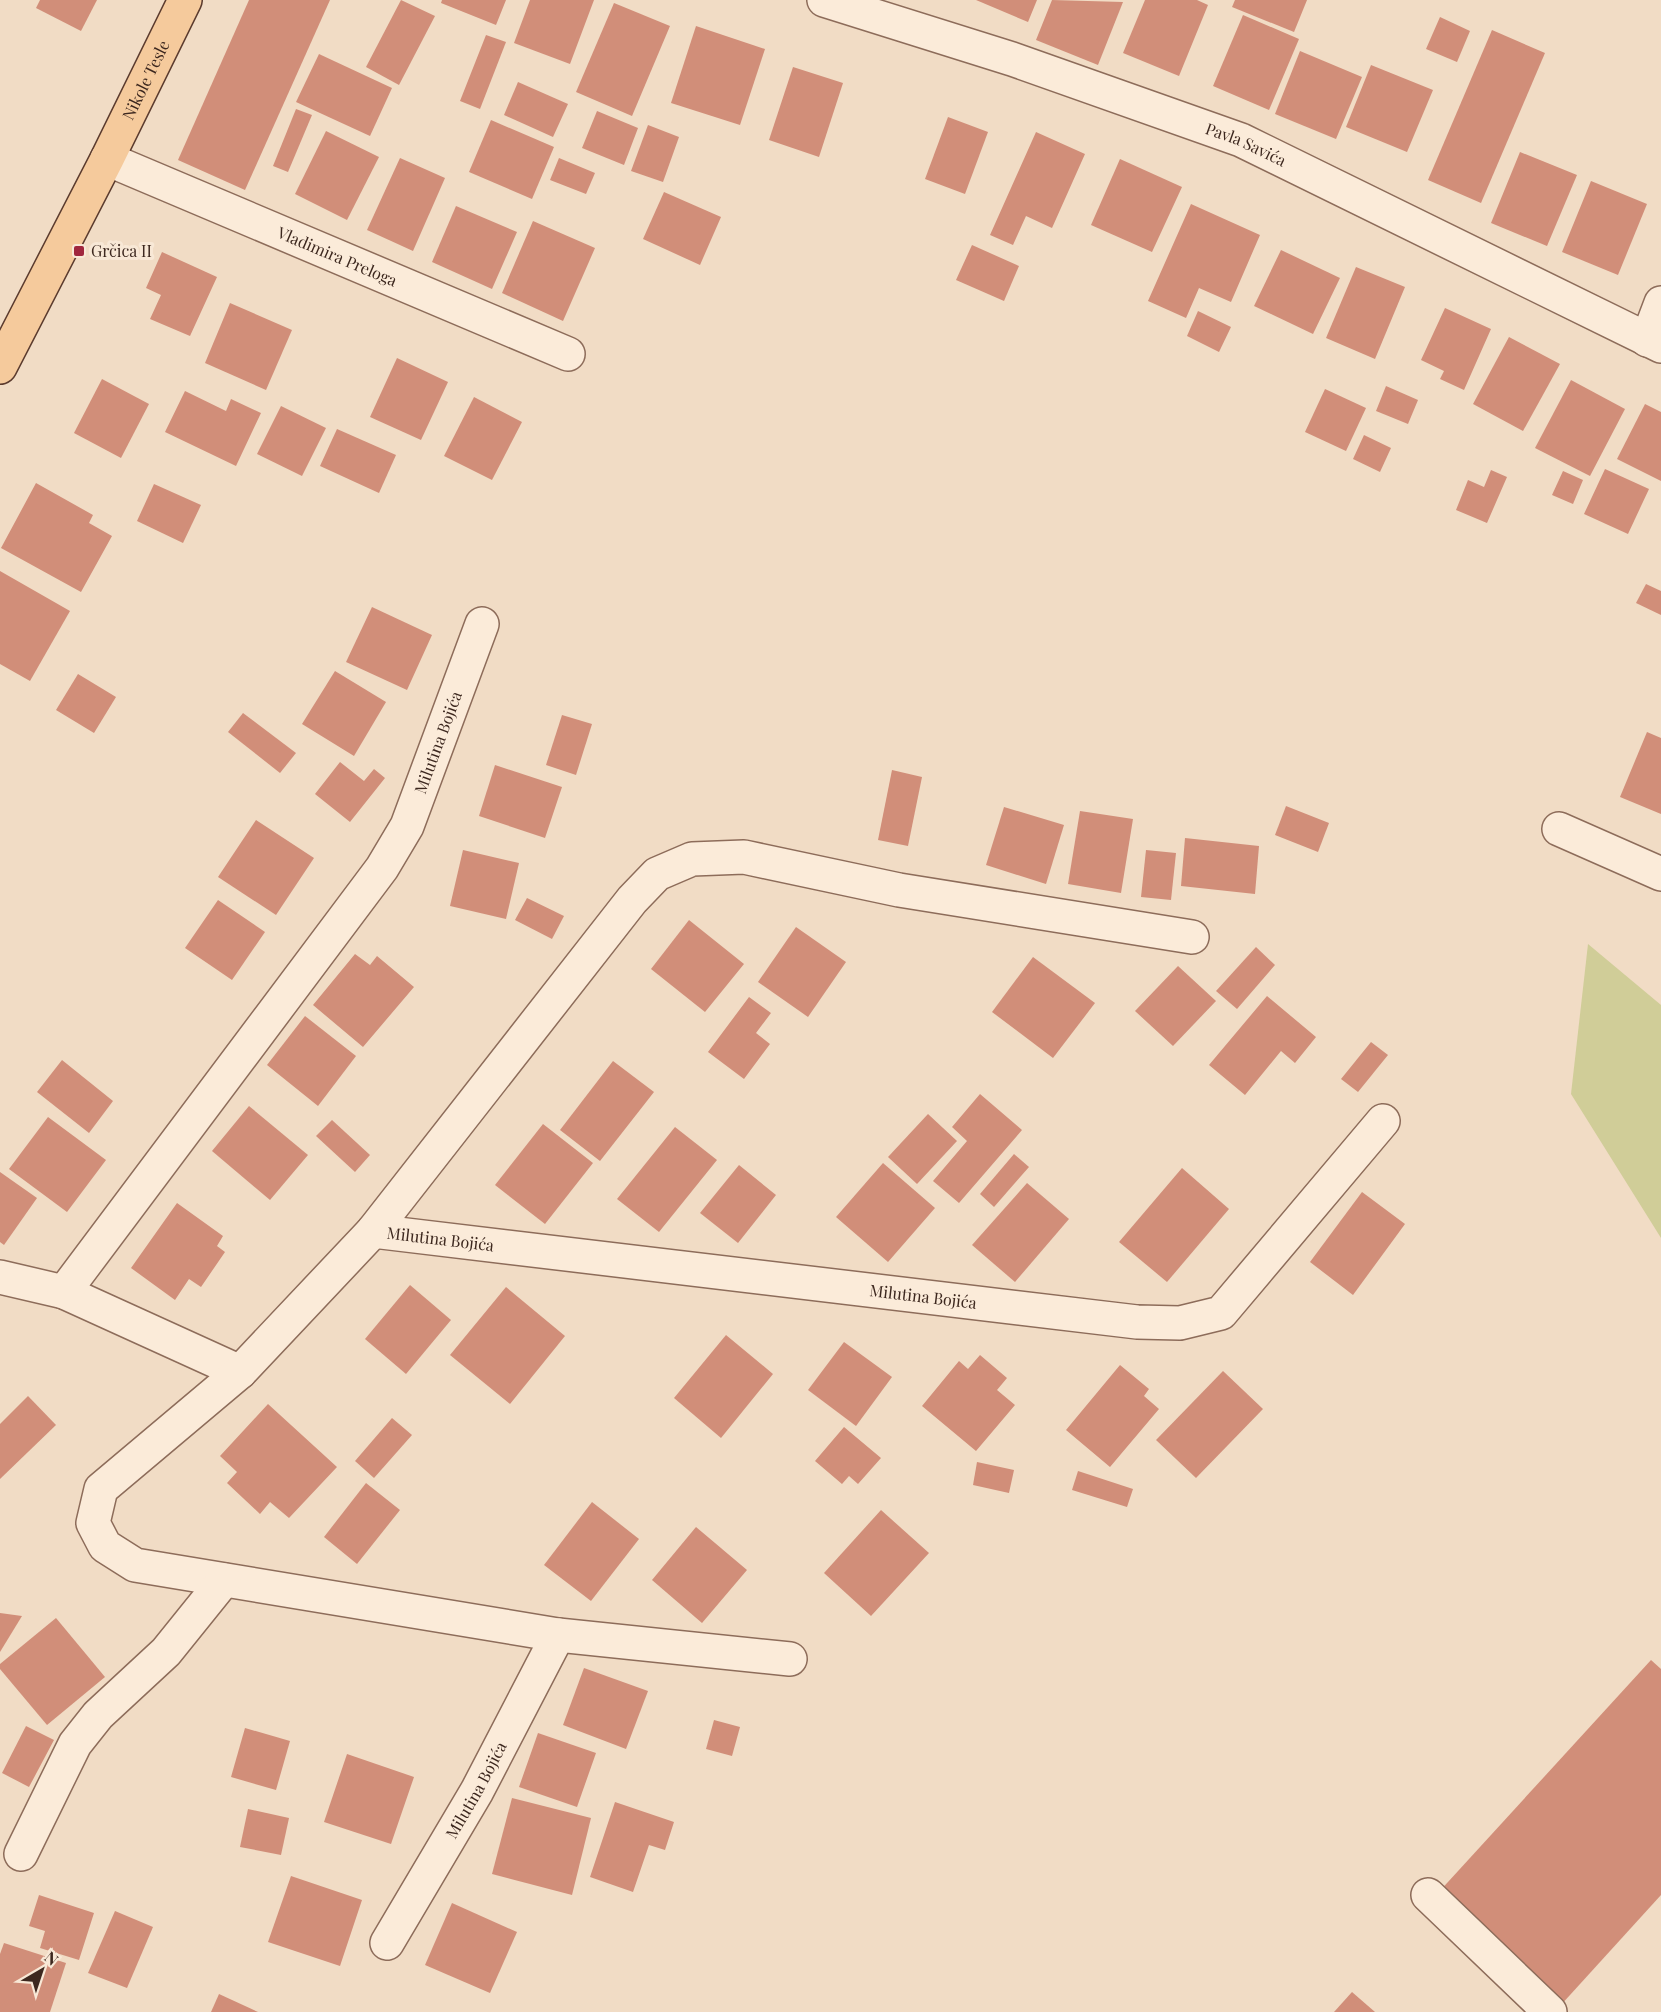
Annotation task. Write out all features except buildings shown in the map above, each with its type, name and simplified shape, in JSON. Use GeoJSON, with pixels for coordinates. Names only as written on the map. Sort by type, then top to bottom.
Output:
{"type":"FeatureCollection","features":[{"type":"Feature","properties":{"kind":"main road","name":"Nikole Tesle"},"geometry":{"type":"LineString","coordinates":[[0,367],[108,159],[185,0]]}},
{"type":"Feature","properties":{"kind":"street","name":"Pavla Savića"},"geometry":{"type":"LineString","coordinates":[[824,0],[1023,63],[1241,140],[1654,343],[1661,303]]}},
{"type":"Feature","properties":{"kind":"street","name":"Vladimira Preloga"},"geometry":{"type":"LineString","coordinates":[[108,159],[568,354]]}},
{"type":"Feature","properties":{"kind":"street","name":"Milutina Bojića"},"geometry":{"type":"LineString","coordinates":[[64,1292],[382,868],[407,826],[482,624]]}},
{"type":"Feature","properties":{"kind":"street"},"geometry":{"type":"LineString","coordinates":[[1559,829],[1661,874]]}},
{"type":"Feature","properties":{"kind":"street","name":"Milutina Bojića"},"geometry":{"type":"LineString","coordinates":[[790,1659],[558,1635],[135,1565],[105,1546],[93,1523],[101,1489],[240,1372],[373,1232],[632,900],[657,874],[692,859],[744,857],[899,890],[1192,937]]}},
{"type":"Feature","properties":{"kind":"street","name":"Milutina Bojića"},"geometry":{"type":"LineString","coordinates":[[373,1232],[1137,1322],[1180,1323],[1221,1313],[1383,1121]]}},
{"type":"Feature","properties":{"kind":"street"},"geometry":{"type":"LineString","coordinates":[[0,1277],[64,1292],[240,1372]]}},
{"type":"Feature","properties":{"kind":"street"},"geometry":{"type":"LineString","coordinates":[[21,1854],[75,1744],[98,1715],[165,1652],[224,1580]]}},
{"type":"Feature","properties":{"kind":"street","name":"Milutina Bojića"},"geometry":{"type":"LineString","coordinates":[[387,1943],[477,1791],[558,1635]]}},
{"type":"Feature","properties":{"kind":"street"},"geometry":{"type":"LineString","coordinates":[[1428,1895],[1550,2012]]}},
{"type":"Feature","properties":{"kind":"shaded area"},"geometry":{"type":"Polygon","coordinates":[[[1588,944],[1661,1005],[1661,1238],[1571,1094],[1588,944]]]}},
{"type":"Feature","properties":{"kind":"place","name":"Grčica II"},"geometry":{"type":"Point","coordinates":[79,251]}}]}
